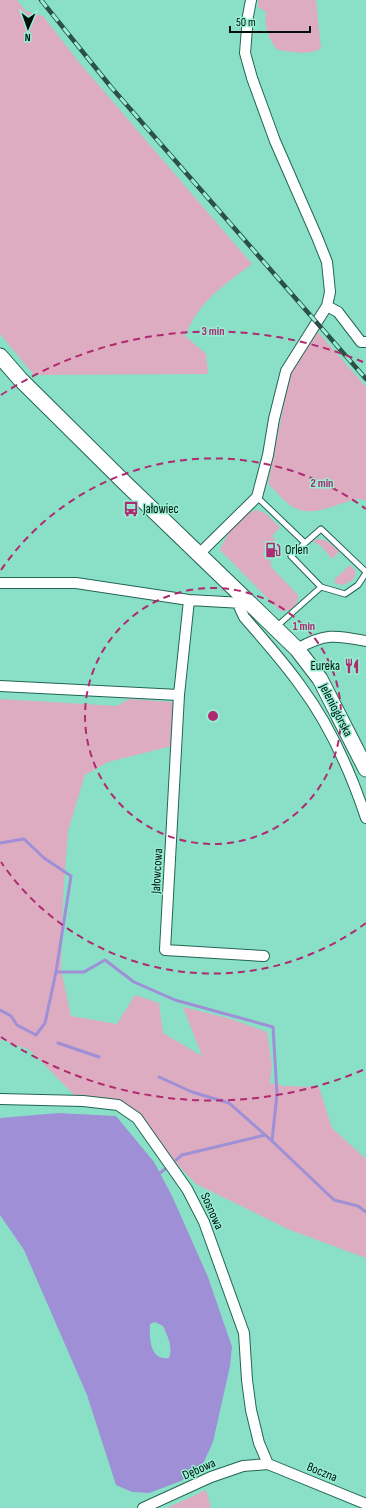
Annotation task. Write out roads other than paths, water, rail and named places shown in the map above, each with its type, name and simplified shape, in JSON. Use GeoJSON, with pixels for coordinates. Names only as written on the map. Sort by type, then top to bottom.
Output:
{"type":"FeatureCollection","features":[{"type":"Feature","properties":{"kind":"main road","name":"Jeleniogórska"},"geometry":{"type":"LineString","coordinates":[[0,356],[20,379],[199,554],[243,603],[275,628],[297,649],[320,679],[366,769]]}},
{"type":"Feature","properties":{"kind":"street"},"geometry":{"type":"LineString","coordinates":[[199,554],[257,497],[268,455],[274,419],[286,371],[327,306],[330,292],[327,262],[318,237],[275,141],[254,85],[245,53],[251,0]]}},
{"type":"Feature","properties":{"kind":"street"},"geometry":{"type":"LineString","coordinates":[[327,306],[338,312],[364,344]]}},
{"type":"Feature","properties":{"kind":"street"},"geometry":{"type":"LineString","coordinates":[[0,583],[76,583],[189,600],[243,603],[244,617],[296,679],[319,713],[352,777],[366,818]]}},
{"type":"Feature","properties":{"kind":"street","name":"Jałowcowa"},"geometry":{"type":"LineString","coordinates":[[189,600],[179,695],[166,950],[264,956]]}},
{"type":"Feature","properties":{"kind":"street"},"geometry":{"type":"LineString","coordinates":[[297,649],[321,637],[340,636],[366,641]]}},
{"type":"Feature","properties":{"kind":"street"},"geometry":{"type":"LineString","coordinates":[[0,686],[179,695]]}},
{"type":"Feature","properties":{"kind":"street","name":"Sosnowa"},"geometry":{"type":"LineString","coordinates":[[0,1099],[83,1101],[118,1105],[137,1118],[187,1189],[204,1222],[244,1333],[247,1380],[251,1410],[259,1442],[268,1464]]}},
{"type":"Feature","properties":{"kind":"street","name":"Boczna"},"geometry":{"type":"LineString","coordinates":[[268,1464],[366,1504]]}},
{"type":"Feature","properties":{"kind":"street","name":"Dębowa"},"geometry":{"type":"LineString","coordinates":[[142,1508],[211,1477],[242,1466],[268,1464]]}},
{"type":"Feature","properties":{"kind":"lane"},"geometry":{"type":"LineString","coordinates":[[257,497],[305,543]]}},
{"type":"Feature","properties":{"kind":"lane"},"geometry":{"type":"LineString","coordinates":[[321,529],[366,572],[358,586],[345,594],[321,587],[291,556],[321,529]]}},
{"type":"Feature","properties":{"kind":"lane"},"geometry":{"type":"LineString","coordinates":[[275,628],[321,587]]}},
{"type":"Feature","properties":{"kind":"waterway"},"geometry":{"type":"LineString","coordinates":[[0,843],[24,839],[44,858],[71,876],[56,972],[84,972],[105,960],[134,982],[175,1000],[273,1027],[277,1094],[272,1141],[334,1200],[358,1206],[366,1212]]}},
{"type":"Feature","properties":{"kind":"waterway"},"geometry":{"type":"LineString","coordinates":[[0,1010],[11,1016],[17,1025],[36,1035],[45,1023],[56,972]]}},
{"type":"Feature","properties":{"kind":"waterway"},"geometry":{"type":"LineString","coordinates":[[58,1043],[99,1057]]}},
{"type":"Feature","properties":{"kind":"waterway"},"geometry":{"type":"LineString","coordinates":[[159,1077],[192,1092],[229,1103],[272,1141]]}},
{"type":"Feature","properties":{"kind":"waterway"},"geometry":{"type":"LineString","coordinates":[[176,1160],[182,1155],[265,1135]]}},
{"type":"Feature","properties":{"kind":"waterway"},"geometry":{"type":"LineString","coordinates":[[160,1173],[165,1169]]}},
{"type":"Feature","properties":{"kind":"railway"},"geometry":{"type":"LineString","coordinates":[[41,0],[111,87],[366,379]]}},
{"type":"Feature","properties":{"kind":"place","name":"Jałowiec"},"geometry":{"type":"Point","coordinates":[131,509]}},
{"type":"Feature","properties":{"kind":"place","name":"Orlen"},"geometry":{"type":"Point","coordinates":[273,550]}},
{"type":"Feature","properties":{"kind":"place","name":"Eureka"},"geometry":{"type":"Point","coordinates":[352,666]}}]}
